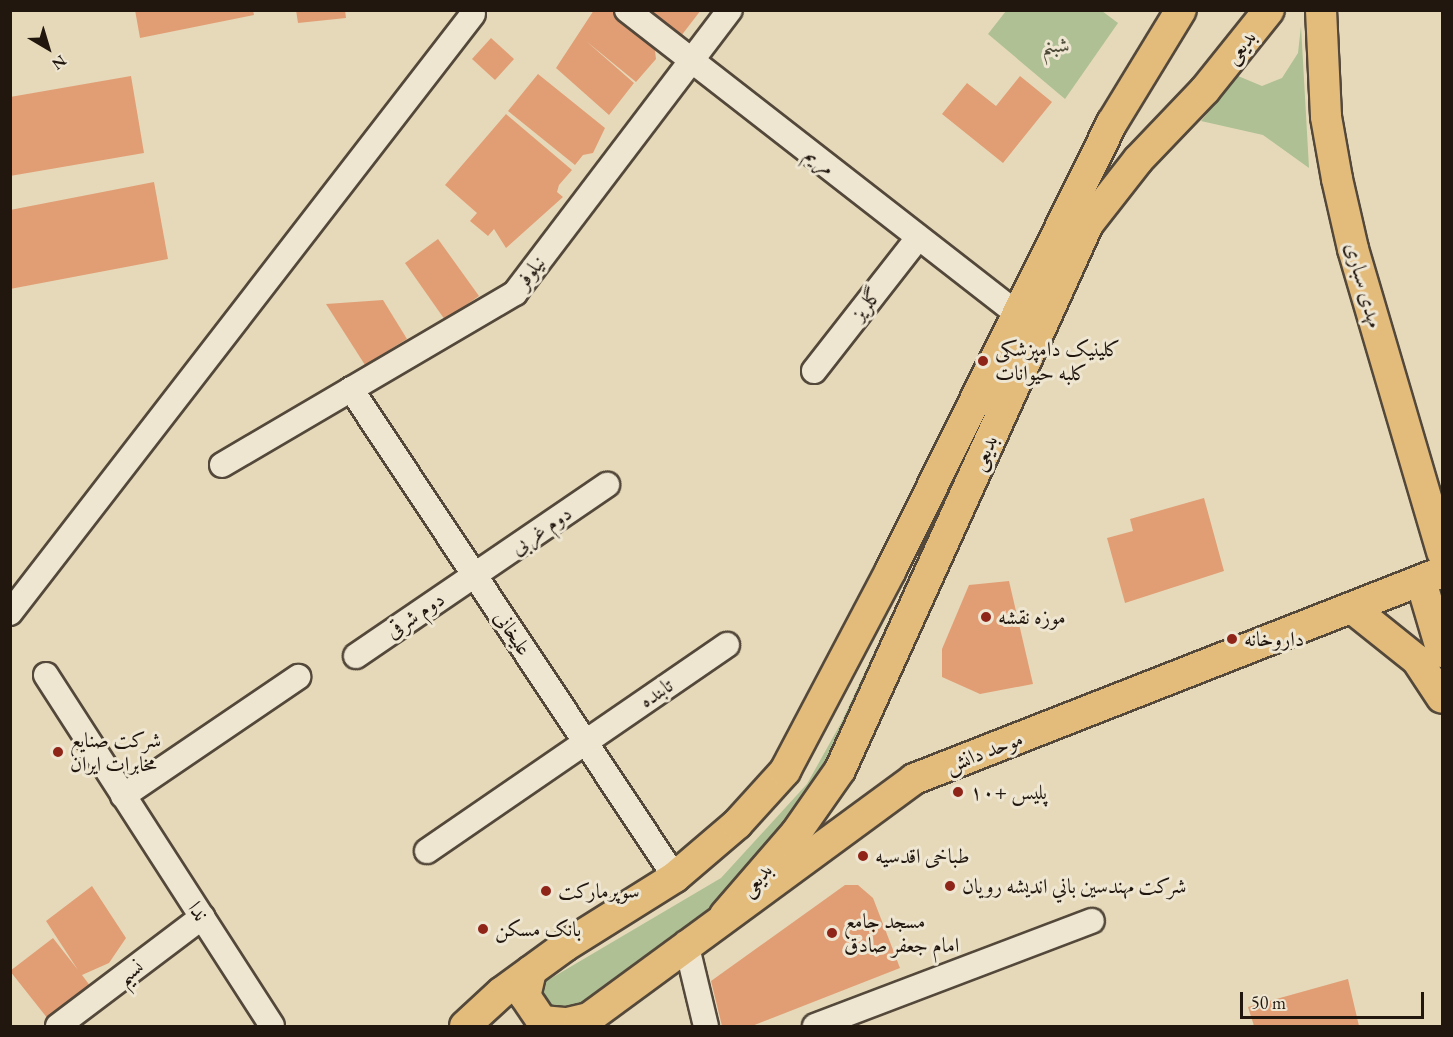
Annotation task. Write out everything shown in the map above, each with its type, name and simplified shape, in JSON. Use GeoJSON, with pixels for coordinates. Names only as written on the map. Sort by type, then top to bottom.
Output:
{"type":"FeatureCollection","features":[{"type":"Feature","properties":{"kind":"main road","name":"بدیعی"},"geometry":{"type":"LineString","coordinates":[[675,877],[759,801],[803,740],[1015,312],[1112,123],[1181,10]]}},
{"type":"Feature","properties":{"kind":"main road","name":"بدیعی"},"geometry":{"type":"LineString","coordinates":[[725,915],[796,833],[840,770],[1088,224],[1113,189],[1205,90],[1269,10]]}},
{"type":"Feature","properties":{"kind":"main road","name":"مهدی سباری"},"geometry":{"type":"LineString","coordinates":[[1321,10],[1326,117],[1348,229],[1443,552]]}},
{"type":"Feature","properties":{"kind":"main road","name":"موحد دانش"},"geometry":{"type":"LineString","coordinates":[[583,1022],[686,943],[914,779],[1432,577]]}},
{"type":"Feature","properties":{"kind":"main road"},"geometry":{"type":"LineString","coordinates":[[1432,577],[1443,652]]}},
{"type":"Feature","properties":{"kind":"main road"},"geometry":{"type":"LineString","coordinates":[[1352,608],[1417,660],[1443,698]]}},
{"type":"Feature","properties":{"kind":"main road"},"geometry":{"type":"LineString","coordinates":[[465,1026],[531,971],[675,877]]}},
{"type":"Feature","properties":{"kind":"main road"},"geometry":{"type":"LineString","coordinates":[[531,971],[525,996],[542,1021],[583,1022]]}},
{"type":"Feature","properties":{"kind":"street","name":"مریم"},"geometry":{"type":"LineString","coordinates":[[627,10],[1015,312]]}},
{"type":"Feature","properties":{"kind":"street","name":"نیلوفر"},"geometry":{"type":"LineString","coordinates":[[222,465],[515,292],[729,10]]}},
{"type":"Feature","properties":{"kind":"street"},"geometry":{"type":"LineString","coordinates":[[10,613],[473,14]]}},
{"type":"Feature","properties":{"kind":"street","name":"گلریز"},"geometry":{"type":"LineString","coordinates":[[814,371],[918,238]]}},
{"type":"Feature","properties":{"kind":"street","name":"علیخانی"},"geometry":{"type":"LineString","coordinates":[[351,389],[675,877]]}},
{"type":"Feature","properties":{"kind":"street","name":"دوم غربی"},"geometry":{"type":"LineString","coordinates":[[474,575],[608,485]]}},
{"type":"Feature","properties":{"kind":"street","name":"دوم شرقی"},"geometry":{"type":"LineString","coordinates":[[356,656],[474,575]]}},
{"type":"Feature","properties":{"kind":"street","name":"تابنده"},"geometry":{"type":"LineString","coordinates":[[427,851],[727,645]]}},
{"type":"Feature","properties":{"kind":"street","name":"ندا"},"geometry":{"type":"LineString","coordinates":[[46,675],[272,1026]]}},
{"type":"Feature","properties":{"kind":"street"},"geometry":{"type":"LineString","coordinates":[[123,796],[298,677]]}},
{"type":"Feature","properties":{"kind":"street","name":"نسیم"},"geometry":{"type":"LineString","coordinates":[[58,1026],[202,917]]}},
{"type":"Feature","properties":{"kind":"street"},"geometry":{"type":"LineString","coordinates":[[815,1026],[1092,921]]}},
{"type":"Feature","properties":{"kind":"street"},"geometry":{"type":"LineString","coordinates":[[686,943],[706,1026]]}},
{"type":"Feature","properties":{"kind":"green space","name":"شبنم"},"geometry":{"type":"Polygon","coordinates":[[[1006,11],[1102,11],[1118,23],[1065,99],[988,34],[1006,11]]]}},
{"type":"Feature","properties":{"kind":"green space"},"geometry":{"type":"Polygon","coordinates":[[[1301,26],[1309,168],[1263,135],[1201,121],[1238,76],[1262,86],[1282,78],[1298,53],[1301,26]]]}},
{"type":"Feature","properties":{"kind":"green space"},"geometry":{"type":"Polygon","coordinates":[[[966,456],[844,750],[740,885],[571,1012],[555,1014],[540,994],[543,983],[721,878],[807,784],[841,723],[966,456]]]}},
{"type":"Feature","properties":{"kind":"building"},"geometry":{"type":"Polygon","coordinates":[[[135,10],[253,10],[254,15],[140,38],[135,10]]]}},
{"type":"Feature","properties":{"kind":"building"},"geometry":{"type":"Polygon","coordinates":[[[296,10],[345,10],[346,18],[298,23],[296,10]]]}},
{"type":"Feature","properties":{"kind":"building"},"geometry":{"type":"Polygon","coordinates":[[[594,10],[615,10],[654,42],[656,59],[636,82],[586,41],[634,83],[609,115],[556,68],[594,10]]]}},
{"type":"Feature","properties":{"kind":"building"},"geometry":{"type":"Polygon","coordinates":[[[650,10],[701,10],[681,36],[650,10]]]}},
{"type":"Feature","properties":{"kind":"building"},"geometry":{"type":"Polygon","coordinates":[[[491,38],[514,59],[495,80],[472,59],[491,38]]]}},
{"type":"Feature","properties":{"kind":"building"},"geometry":{"type":"Polygon","coordinates":[[[538,74],[605,128],[593,153],[583,155],[575,165],[508,111],[538,74]]]}},
{"type":"Feature","properties":{"kind":"building"},"geometry":{"type":"Polygon","coordinates":[[[131,76],[144,153],[10,176],[10,97],[131,76]]]}},
{"type":"Feature","properties":{"kind":"building"},"geometry":{"type":"Polygon","coordinates":[[[1020,76],[1052,102],[1003,163],[942,114],[967,83],[996,106],[1020,76]]]}},
{"type":"Feature","properties":{"kind":"building"},"geometry":{"type":"Polygon","coordinates":[[[506,114],[572,170],[559,185],[557,192],[563,197],[506,248],[494,229],[488,236],[470,221],[477,213],[445,185],[506,114]]]}},
{"type":"Feature","properties":{"kind":"building"},"geometry":{"type":"Polygon","coordinates":[[[154,182],[168,259],[10,289],[10,210],[154,182]]]}},
{"type":"Feature","properties":{"kind":"building"},"geometry":{"type":"Polygon","coordinates":[[[438,239],[479,296],[445,320],[405,263],[438,239]]]}},
{"type":"Feature","properties":{"kind":"building"},"geometry":{"type":"Polygon","coordinates":[[[383,300],[407,339],[365,365],[326,304],[383,300]]]}},
{"type":"Feature","properties":{"kind":"building"},"geometry":{"type":"Polygon","coordinates":[[[1204,498],[1224,571],[1125,603],[1107,538],[1133,531],[1130,519],[1204,498]]]}},
{"type":"Feature","properties":{"kind":"building","name":"موزه نقشه"},"geometry":{"type":"Polygon","coordinates":[[[1009,581],[1033,684],[980,694],[942,677],[942,649],[969,585],[1009,581]]]}},
{"type":"Feature","properties":{"kind":"building","name":"مسجد جامع امام جعفر صادق"},"geometry":{"type":"Polygon","coordinates":[[[845,885],[858,885],[873,898],[900,968],[752,1026],[722,1026],[711,981],[845,885]]]}},
{"type":"Feature","properties":{"kind":"building"},"geometry":{"type":"Polygon","coordinates":[[[92,886],[126,938],[109,963],[82,975],[91,987],[48,1019],[10,971],[53,938],[78,970],[46,921],[92,886]]]}},
{"type":"Feature","properties":{"kind":"building"},"geometry":{"type":"Polygon","coordinates":[[[1348,979],[1359,1026],[1254,1026],[1248,1007],[1348,979]]]}},
{"type":"Feature","properties":{"kind":"place","name":"کلینیک دامپزشکی کلبه حیوانات"},"geometry":{"type":"Point","coordinates":[983,361]}},
{"type":"Feature","properties":{"kind":"place","name":"موزه نقشه"},"geometry":{"type":"Point","coordinates":[986,617]}},
{"type":"Feature","properties":{"kind":"place","name":"داروخانه"},"geometry":{"type":"Point","coordinates":[1232,639]}},
{"type":"Feature","properties":{"kind":"place","name":"شرکت صنایع مخابرات ایران"},"geometry":{"type":"Point","coordinates":[58,752]}},
{"type":"Feature","properties":{"kind":"place","name":"پلیس +۱۰"},"geometry":{"type":"Point","coordinates":[958,792]}},
{"type":"Feature","properties":{"kind":"place","name":"طباخى اقدسيه"},"geometry":{"type":"Point","coordinates":[863,856]}},
{"type":"Feature","properties":{"kind":"place","name":"شركت مهندسين باني انديشه رويان"},"geometry":{"type":"Point","coordinates":[950,886]}},
{"type":"Feature","properties":{"kind":"place","name":"سوپرمارکت"},"geometry":{"type":"Point","coordinates":[546,891]}},
{"type":"Feature","properties":{"kind":"place","name":"بانک مسکن"},"geometry":{"type":"Point","coordinates":[483,929]}},
{"type":"Feature","properties":{"kind":"place","name":"مسجد جامع امام جعفر صادق"},"geometry":{"type":"Point","coordinates":[832,933]}}]}
